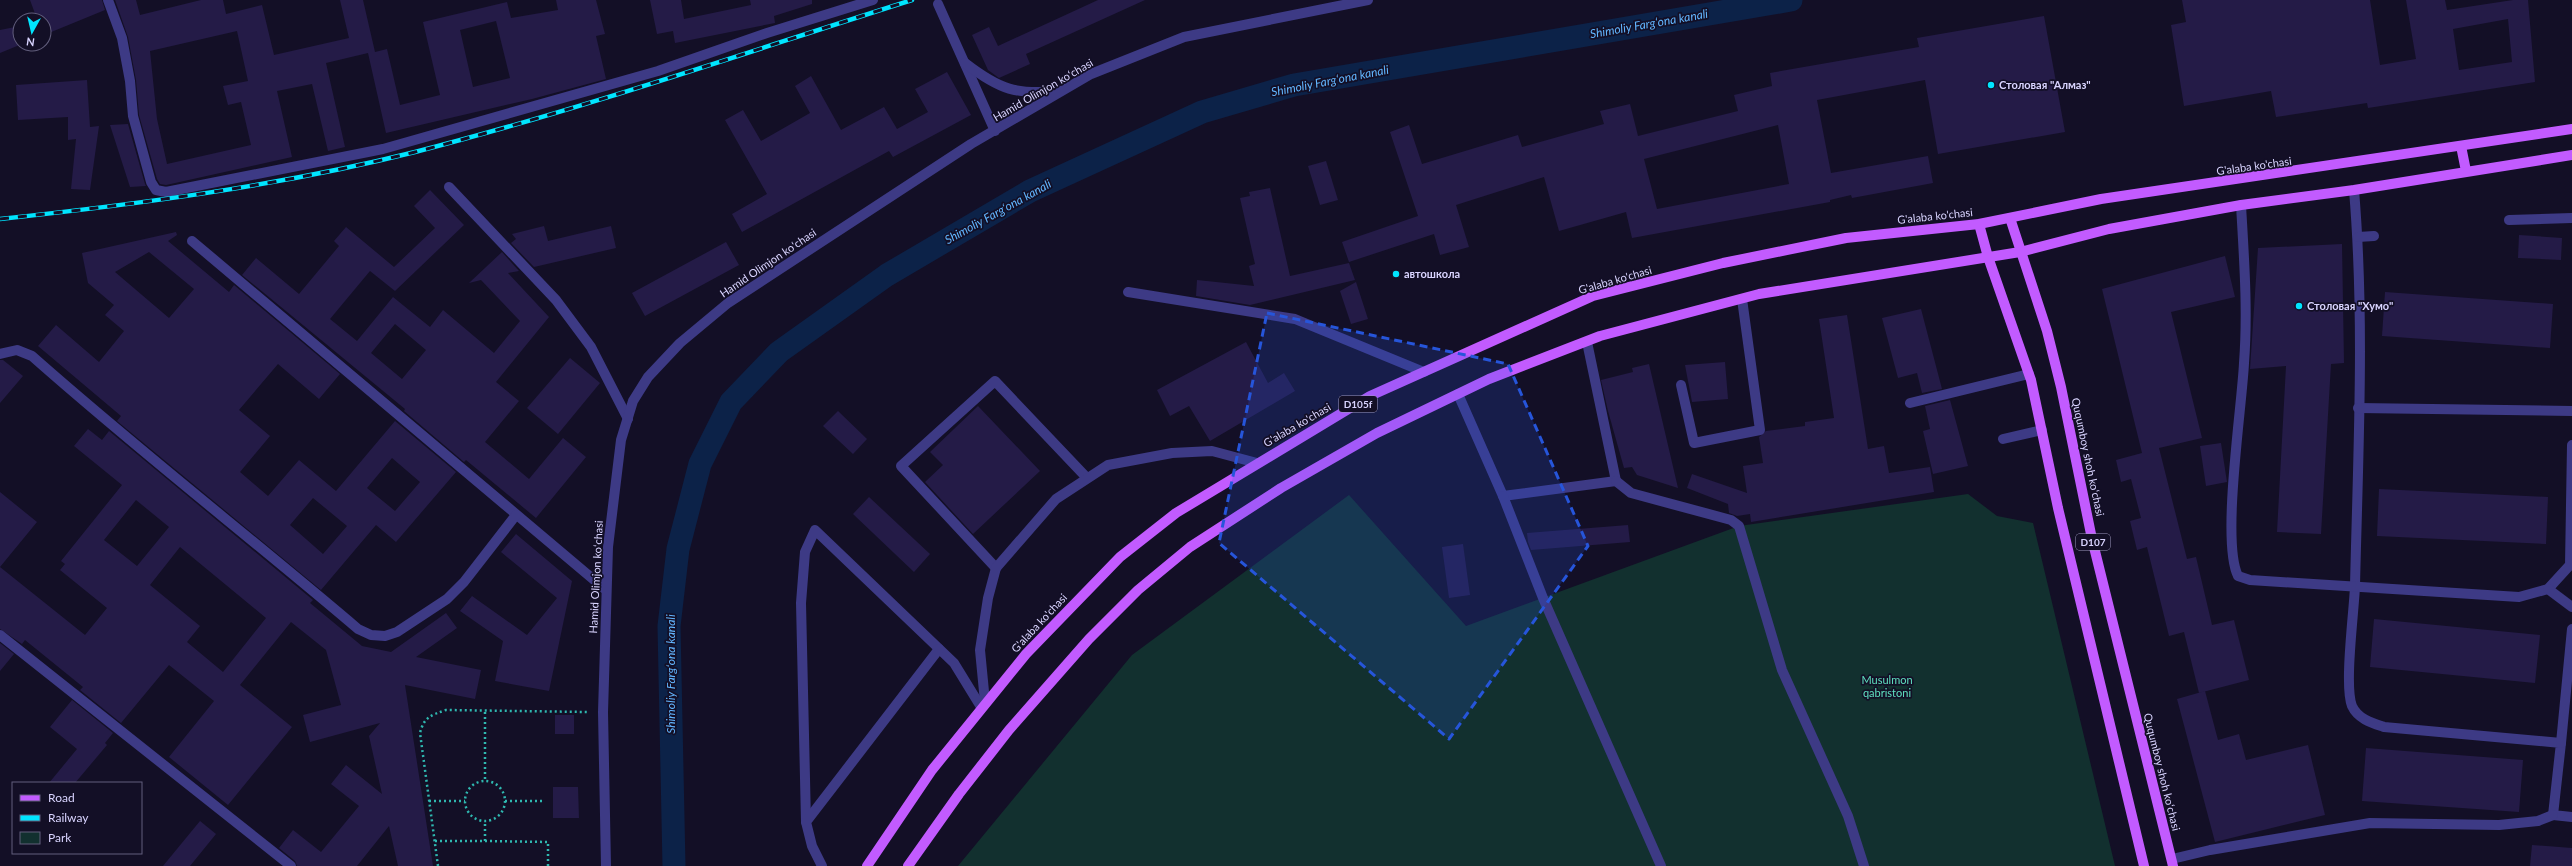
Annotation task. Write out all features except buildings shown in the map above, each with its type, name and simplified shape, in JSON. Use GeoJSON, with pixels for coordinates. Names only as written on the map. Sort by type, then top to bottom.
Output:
{"type":"FeatureCollection","features":[{"type":"Feature","properties":{"kind":"main road","name":"G'alaba ko'chasi"},"geometry":{"type":"LineString","coordinates":[[867,866],[932,770],[983,705],[1037,642],[1120,557],[1176,513],[1370,396],[1593,296],[1723,263],[1846,238],[1979,224],[2101,199],[2572,129]]}},
{"type":"Feature","properties":{"kind":"main road"},"geometry":{"type":"LineString","coordinates":[[2461,146],[2466,171]]}},
{"type":"Feature","properties":{"kind":"main road"},"geometry":{"type":"LineString","coordinates":[[908,866],[959,794],[1009,730],[1089,639],[1138,590],[1190,547],[1281,488],[1377,433],[1489,379],[1587,342],[1742,299],[2020,252],[2109,229],[2241,206],[2354,190],[2572,155]]}},
{"type":"Feature","properties":{"kind":"main road","name":"Ququmboy shoh koʻchasi"},"geometry":{"type":"LineString","coordinates":[[2010,218],[2047,332],[2061,387],[2092,539],[2173,863]]}},
{"type":"Feature","properties":{"kind":"main road","name":"D107"},"geometry":{"type":"LineString","coordinates":[[1979,224],[1988,257],[2029,374],[2058,508],[2144,866]]}},
{"type":"Feature","properties":{"kind":"street"},"geometry":{"type":"LineString","coordinates":[[108,0],[122,38],[130,81],[133,116],[151,182],[156,190],[166,192],[383,149],[658,71],[767,33],[873,0]]}},
{"type":"Feature","properties":{"kind":"street","name":"Hamid Olimjon koʻchasi"},"geometry":{"type":"LineString","coordinates":[[606,866],[603,712],[606,590],[611,524],[622,440],[633,401],[648,377],[680,343],[728,303],[994,131],[1091,74],[1184,37],[1368,0]]}},
{"type":"Feature","properties":{"kind":"street"},"geometry":{"type":"LineString","coordinates":[[938,4],[994,131]]}},
{"type":"Feature","properties":{"kind":"street"},"geometry":{"type":"LineString","coordinates":[[963,61],[991,83],[1013,91],[1036,93],[1064,90]]}},
{"type":"Feature","properties":{"kind":"street"},"geometry":{"type":"LineString","coordinates":[[449,187],[556,300],[591,347],[628,419]]}},
{"type":"Feature","properties":{"kind":"street"},"geometry":{"type":"LineString","coordinates":[[2354,190],[2358,237],[2360,310],[2355,588],[2349,686],[2352,707],[2365,721],[2384,727],[2561,743]]}},
{"type":"Feature","properties":{"kind":"street"},"geometry":{"type":"LineString","coordinates":[[2241,206],[2246,290],[2244,362],[2232,520],[2233,566],[2238,576],[2250,580],[2355,588],[2519,597],[2548,589],[2571,565],[2572,445]]}},
{"type":"Feature","properties":{"kind":"street"},"geometry":{"type":"LineString","coordinates":[[2509,220],[2572,218]]}},
{"type":"Feature","properties":{"kind":"street"},"geometry":{"type":"LineString","coordinates":[[2358,237],[2374,236]]}},
{"type":"Feature","properties":{"kind":"street"},"geometry":{"type":"LineString","coordinates":[[192,241],[606,590]]}},
{"type":"Feature","properties":{"kind":"street"},"geometry":{"type":"LineString","coordinates":[[1128,292],[1294,319],[1424,372]]}},
{"type":"Feature","properties":{"kind":"street"},"geometry":{"type":"LineString","coordinates":[[1681,385],[1694,443],[1760,430],[1742,299]]}},
{"type":"Feature","properties":{"kind":"street"},"geometry":{"type":"LineString","coordinates":[[1587,342],[1616,481],[1631,493],[1731,520],[1739,526],[1782,670],[1848,816],[1864,866]]}},
{"type":"Feature","properties":{"kind":"street"},"geometry":{"type":"LineString","coordinates":[[0,354],[17,350],[32,356],[116,430],[255,541],[358,629],[371,635],[385,636],[398,632],[447,599],[464,582],[516,515]]}},
{"type":"Feature","properties":{"kind":"street"},"geometry":{"type":"LineString","coordinates":[[1910,403],[2029,374]]}},
{"type":"Feature","properties":{"kind":"street"},"geometry":{"type":"LineString","coordinates":[[996,568],[901,466],[995,381],[1087,478]]}},
{"type":"Feature","properties":{"kind":"street"},"geometry":{"type":"LineString","coordinates":[[1458,394],[1503,496],[1543,598],[1661,866]]}},
{"type":"Feature","properties":{"kind":"street"},"geometry":{"type":"LineString","coordinates":[[2358,408],[2572,411]]}},
{"type":"Feature","properties":{"kind":"street"},"geometry":{"type":"LineString","coordinates":[[2003,439],[2042,430]]}},
{"type":"Feature","properties":{"kind":"street"},"geometry":{"type":"LineString","coordinates":[[983,705],[980,650],[988,598],[996,568],[1056,499],[1108,465],[1172,453],[1212,452],[1257,463]]}},
{"type":"Feature","properties":{"kind":"street"},"geometry":{"type":"LineString","coordinates":[[1503,496],[1616,481]]}},
{"type":"Feature","properties":{"kind":"street"},"geometry":{"type":"LineString","coordinates":[[822,866],[812,846],[806,822],[801,603],[805,552],[815,530],[954,663],[983,705]]}},
{"type":"Feature","properties":{"kind":"street"},"geometry":{"type":"LineString","coordinates":[[2548,589],[2572,607]]}},
{"type":"Feature","properties":{"kind":"street"},"geometry":{"type":"LineString","coordinates":[[2553,815],[2572,629]]}},
{"type":"Feature","properties":{"kind":"street"},"geometry":{"type":"LineString","coordinates":[[0,635],[291,866]]}},
{"type":"Feature","properties":{"kind":"street"},"geometry":{"type":"LineString","coordinates":[[806,822],[939,649]]}},
{"type":"Feature","properties":{"kind":"street"},"geometry":{"type":"LineString","coordinates":[[2173,863],[2210,850],[2370,823],[2499,825],[2538,821],[2553,815],[2572,817]]}},
{"type":"Feature","properties":{"kind":"path"},"geometry":{"type":"LineString","coordinates":[[438,866],[420,733],[423,722],[429,715],[446,710],[485,712],[603,712]]}},
{"type":"Feature","properties":{"kind":"path"},"geometry":{"type":"LineString","coordinates":[[485,712],[485,781]]}},
{"type":"Feature","properties":{"kind":"path"},"geometry":{"type":"LineString","coordinates":[[485,781],[499,787],[504,801],[499,815],[485,821],[470,815],[465,801],[470,787],[485,781]]}},
{"type":"Feature","properties":{"kind":"path"},"geometry":{"type":"LineString","coordinates":[[429,801],[465,801]]}},
{"type":"Feature","properties":{"kind":"path"},"geometry":{"type":"LineString","coordinates":[[504,801],[542,801]]}},
{"type":"Feature","properties":{"kind":"path"},"geometry":{"type":"LineString","coordinates":[[485,821],[485,841]]}},
{"type":"Feature","properties":{"kind":"path"},"geometry":{"type":"LineString","coordinates":[[435,841],[548,842],[548,866]]}},
{"type":"Feature","properties":{"kind":"highlighted area"},"geometry":{"type":"Polygon","coordinates":[[[1267,313],[1508,364],[1588,546],[1449,739],[1219,543],[1267,313]]]}},
{"type":"Feature","properties":{"kind":"green space","name":"Musulmon qabristoni"},"geometry":{"type":"Polygon","coordinates":[[[1968,494],[1997,516],[2033,523],[2115,866],[958,866],[1132,655],[1349,495],[1466,626],[1739,526],[1968,494]]]}},
{"type":"Feature","properties":{"kind":"waterway","name":"Shimoliy Fargʻona kanali"},"geometry":{"type":"LineString","coordinates":[[674,866],[669,626],[678,549],[700,464],[731,402],[779,352],[887,275],[1030,191],[1202,112],[1294,85],[1791,0]]}},
{"type":"Feature","properties":{"kind":"railway"},"geometry":{"type":"LineString","coordinates":[[0,219],[209,193],[312,175],[415,152],[603,99],[912,0]]}},
{"type":"Feature","properties":{"kind":"place","name":"Столовая \"Алмаз\""},"geometry":{"type":"Point","coordinates":[1991,85]}},
{"type":"Feature","properties":{"kind":"place","name":"автошкола"},"geometry":{"type":"Point","coordinates":[1396,274]}},
{"type":"Feature","properties":{"kind":"place","name":"Столовая \"Хумо\""},"geometry":{"type":"Point","coordinates":[2299,306]}}]}
